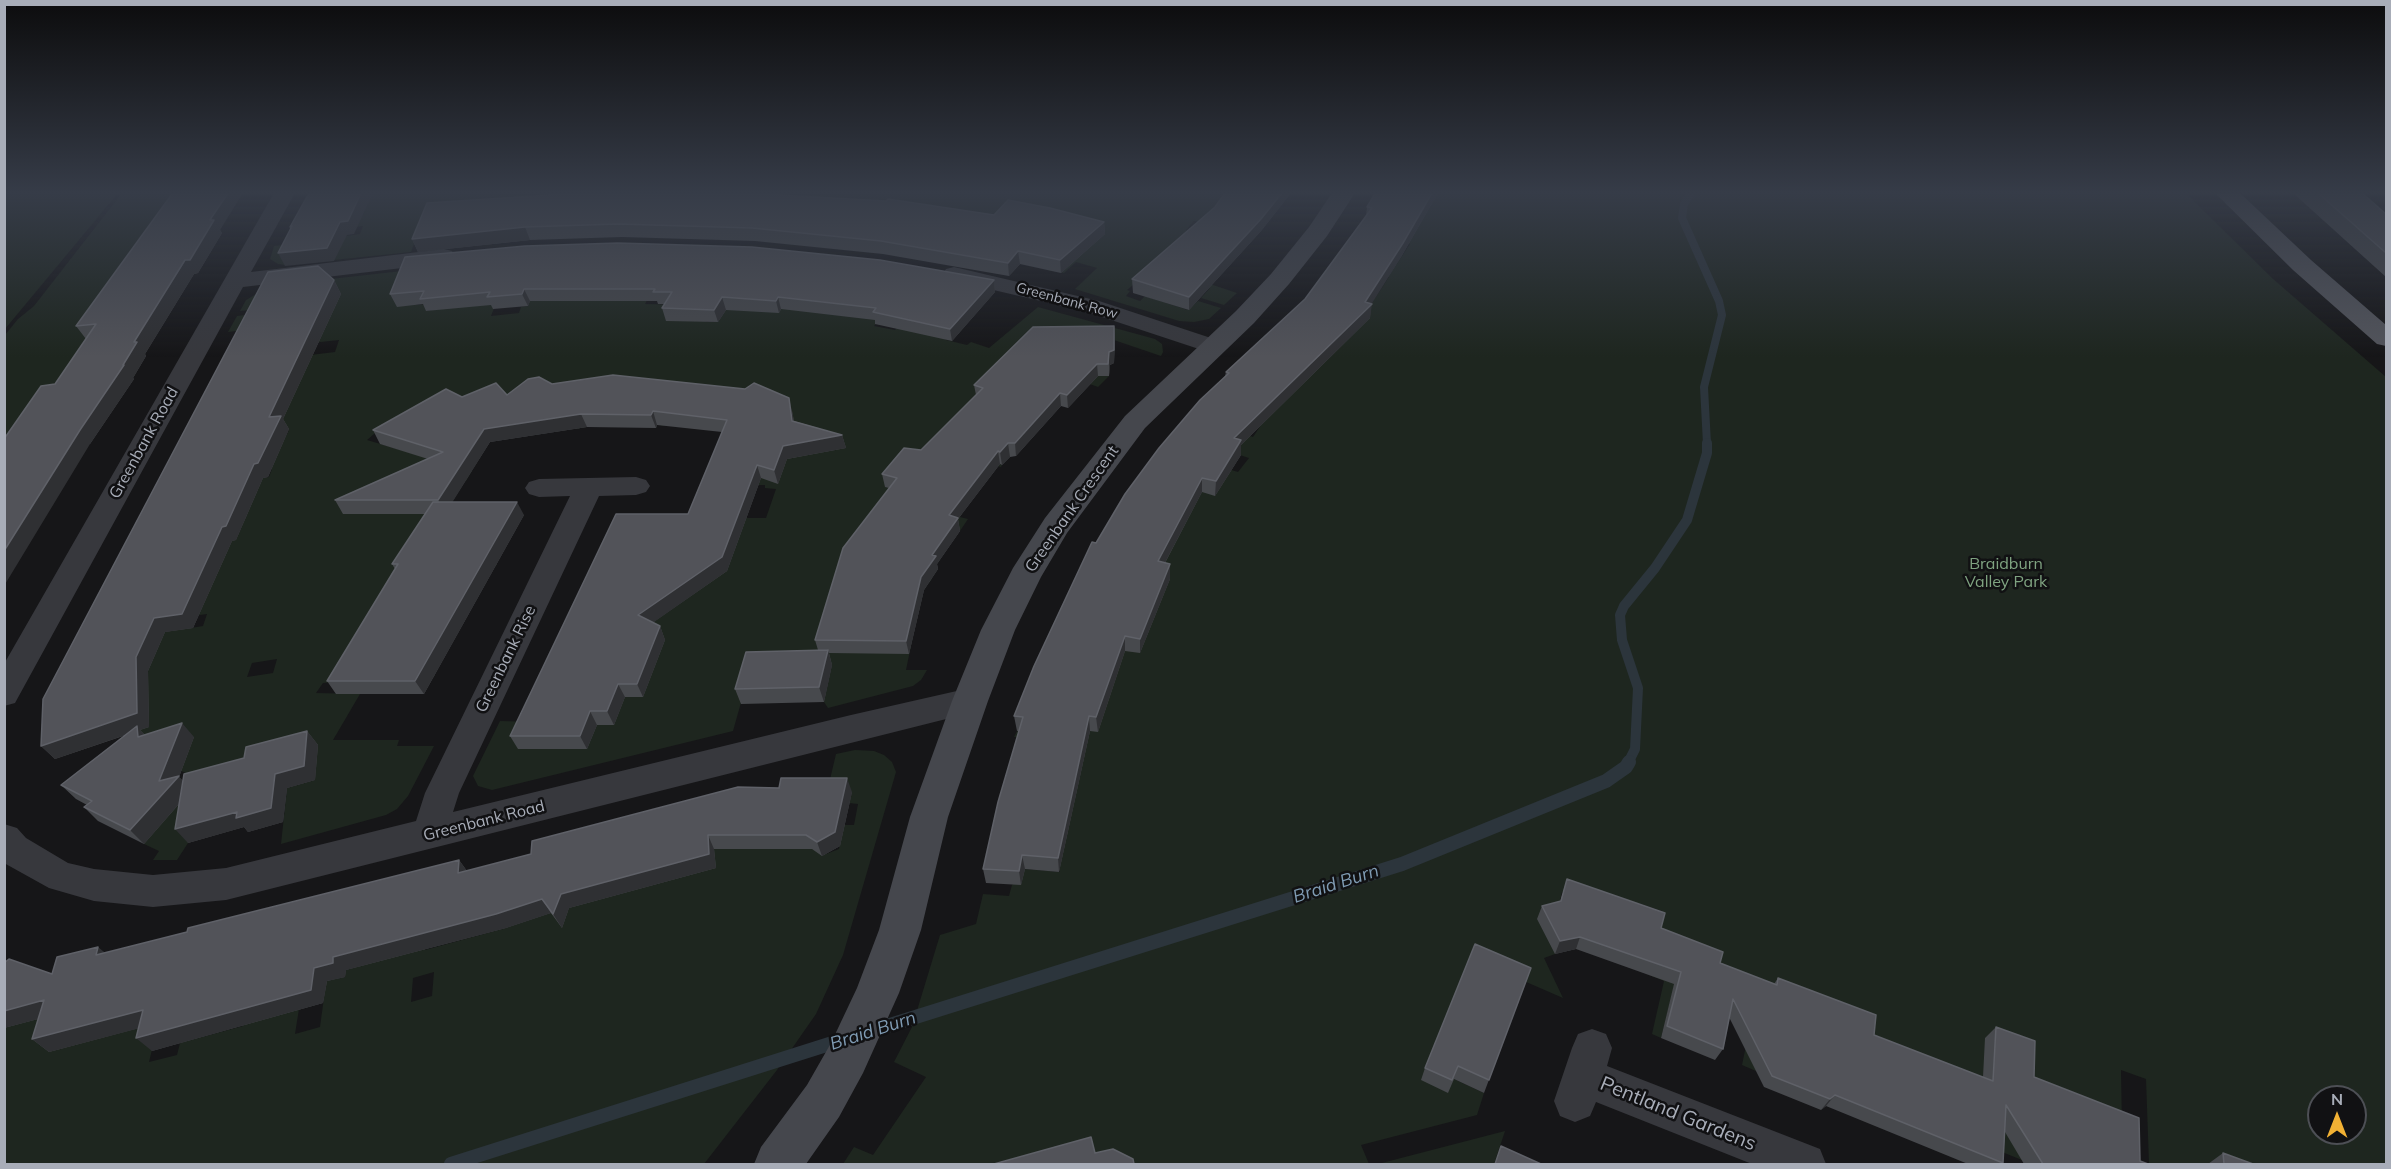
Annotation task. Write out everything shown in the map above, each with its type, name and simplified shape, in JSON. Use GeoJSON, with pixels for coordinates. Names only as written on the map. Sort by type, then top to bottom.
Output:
{"type":"FeatureCollection","features":[{"type":"Feature","properties":{"kind":"main road"},"geometry":{"type":"LineString","coordinates":[[2284,248],[2386,338]]}},
{"type":"Feature","properties":{"kind":"street","name":"Greenbank Road"},"geometry":{"type":"LineString","coordinates":[[4,694],[254,248]]}},
{"type":"Feature","properties":{"kind":"street","name":"Greenbank Crescent"},"geometry":{"type":"LineString","coordinates":[[778,1164],[823,1101],[847,1058],[877,993],[900,930],[929,818],[970,701],[1012,599],[1056,526],[1135,422],[1214,347],[1280,279],[1305,248]]}},
{"type":"Feature","properties":{"kind":"street"},"geometry":{"type":"LineString","coordinates":[[235,281],[462,255]]}},
{"type":"Feature","properties":{"kind":"street","name":"Greenbank Row"},"geometry":{"type":"LineString","coordinates":[[936,271],[1009,285],[1081,303],[1214,347]]}},
{"type":"Feature","properties":{"kind":"street"},"geometry":{"type":"LineString","coordinates":[[540,488],[636,486]]}},
{"type":"Feature","properties":{"kind":"street","name":"Greenbank Rise"},"geometry":{"type":"LineString","coordinates":[[432,834],[435,814],[442,793],[589,487]]}},
{"type":"Feature","properties":{"kind":"street","name":"Greenbank Road"},"geometry":{"type":"LineString","coordinates":[[4,839],[13,849],[39,866],[62,877],[94,885],[153,891],[226,884],[970,701]]}},
{"type":"Feature","properties":{"kind":"street","name":"Pentland Gardens"},"geometry":{"type":"LineString","coordinates":[[1584,1075],[1805,1164]]}},
{"type":"Feature","properties":{"kind":"green space"},"geometry":{"type":"Polygon","coordinates":[[[4,248],[73,248],[5,329],[4,248]]]}},
{"type":"Feature","properties":{"kind":"green space"},"geometry":{"type":"Polygon","coordinates":[[[80,248],[201,248],[115,326],[166,320],[165,322],[93,330],[5,470],[5,335],[18,319],[34,306],[80,248]]]}},
{"type":"Feature","properties":{"kind":"green space"},"geometry":{"type":"Polygon","coordinates":[[[274,248],[413,248],[411,252],[286,265],[278,264],[270,259],[274,248]]]}},
{"type":"Feature","properties":{"kind":"green space"},"geometry":{"type":"Polygon","coordinates":[[[1032,248],[1207,248],[1210,284],[1237,293],[1224,305],[1201,298],[1210,288],[1168,275],[1138,281],[1127,290],[1130,291],[1126,296],[1140,301],[1145,296],[1188,310],[1198,301],[1221,308],[1209,319],[1194,322],[1179,321],[1075,289],[1097,268],[1076,262],[1064,273],[1047,270],[1057,258],[1032,248]]]}},
{"type":"Feature","properties":{"kind":"green space","name":"Braidburn Valley Park"},"geometry":{"type":"Polygon","coordinates":[[[1408,248],[2241,248],[2272,278],[2386,377],[2386,1164],[2149,1164],[2146,1079],[2121,1070],[2122,1128],[2027,1162],[2002,1152],[1982,1092],[1770,991],[1756,1071],[1742,1065],[1757,992],[1683,951],[1661,1038],[1652,1034],[1664,981],[1649,975],[1662,911],[1638,903],[1635,917],[1562,892],[1557,914],[1555,954],[1544,958],[1563,998],[1471,958],[1454,1079],[1484,1093],[1477,1115],[1361,1145],[1369,1164],[843,1164],[854,1147],[873,1155],[926,1077],[894,1062],[912,1027],[940,935],[976,924],[983,894],[1009,896],[1012,885],[1025,869],[1060,872],[1024,738],[1014,737],[1017,731],[1052,737],[1215,465],[1238,472],[1249,458],[1234,453],[1247,435],[1253,437],[1347,297],[1372,303],[1389,277],[1367,271],[1396,265],[1408,248]]]}},
{"type":"Feature","properties":{"kind":"green space"},"geometry":{"type":"Polygon","coordinates":[[[411,270],[416,305],[429,304],[427,311],[498,298],[491,316],[519,313],[521,307],[528,306],[541,272],[662,271],[645,304],[686,305],[707,322],[718,322],[729,304],[799,280],[885,313],[874,326],[895,330],[926,293],[946,340],[967,345],[971,342],[989,348],[1038,307],[1155,339],[1162,344],[1163,352],[1161,356],[1111,339],[1109,376],[1098,387],[1084,382],[976,457],[1002,465],[1001,467],[964,456],[885,486],[963,512],[960,517],[968,519],[960,531],[901,517],[857,562],[932,579],[929,583],[924,583],[906,670],[927,670],[921,680],[913,686],[828,708],[824,702],[832,665],[751,667],[733,731],[492,790],[478,786],[473,776],[500,721],[614,724],[636,633],[697,518],[766,518],[776,489],[765,488],[765,485],[751,485],[758,396],[708,431],[729,401],[687,396],[664,426],[660,425],[681,397],[578,429],[581,394],[381,428],[367,440],[472,471],[466,481],[410,481],[389,514],[445,514],[440,564],[497,564],[496,566],[408,566],[349,675],[435,675],[433,678],[337,678],[334,682],[323,683],[316,693],[360,694],[333,740],[399,740],[397,746],[434,746],[408,796],[397,809],[386,815],[281,844],[287,788],[315,780],[316,761],[192,816],[188,843],[177,860],[153,860],[159,851],[144,844],[179,803],[192,776],[154,758],[134,721],[73,680],[159,633],[203,626],[207,614],[100,629],[200,545],[236,540],[243,524],[249,480],[269,477],[272,469],[201,477],[284,440],[289,430],[236,364],[335,352],[339,340],[293,345],[252,329],[228,332],[237,316],[261,313],[263,309],[240,311],[246,300],[258,293],[285,284],[411,270]],[[277,659],[252,663],[247,677],[273,673],[277,659]]]}},
{"type":"Feature","properties":{"kind":"green space"},"geometry":{"type":"Polygon","coordinates":[[[855,750],[874,751],[884,755],[892,762],[896,772],[843,955],[816,1014],[777,1070],[704,1164],[5,1164],[5,1023],[176,952],[149,1062],[177,1055],[180,1043],[243,1026],[314,914],[295,1034],[320,1027],[327,975],[331,980],[345,977],[346,970],[402,954],[430,884],[425,950],[551,913],[568,911],[569,908],[710,811],[772,849],[812,849],[826,854],[839,849],[844,825],[854,825],[858,804],[849,803],[852,793],[827,792],[836,754],[855,750]],[[434,972],[413,978],[411,1002],[432,996],[434,972]]]}},
{"type":"Feature","properties":{"kind":"green space"},"geometry":{"type":"Polygon","coordinates":[[[1505,1131],[1494,1164],[1378,1164],[1505,1131]]]}},
{"type":"Feature","properties":{"kind":"building"},"geometry":{"type":"Polygon","coordinates":[[[133,248],[197,248],[190,260],[185,260],[134,342],[137,342],[124,365],[4,551],[4,439],[41,386],[55,384],[96,324],[76,326],[133,248]]]}},
{"type":"Feature","properties":{"kind":"building"},"geometry":{"type":"Polygon","coordinates":[[[281,248],[327,248],[327,248],[278,253],[281,248]]]}},
{"type":"Feature","properties":{"kind":"building"},"geometry":{"type":"Polygon","coordinates":[[[508,248],[757,248],[880,260],[994,280],[950,329],[873,312],[876,308],[778,297],[776,301],[722,297],[714,310],[662,308],[672,292],[653,292],[655,289],[524,289],[522,294],[487,297],[490,292],[420,299],[424,291],[390,294],[405,257],[508,248]]]}},
{"type":"Feature","properties":{"kind":"building"},"geometry":{"type":"Polygon","coordinates":[[[919,248],[1074,248],[1060,260],[1018,251],[1008,263],[919,248]]]}},
{"type":"Feature","properties":{"kind":"building"},"geometry":{"type":"Polygon","coordinates":[[[1168,248],[1235,248],[1189,297],[1132,279],[1168,248]]]}},
{"type":"Feature","properties":{"kind":"building"},"geometry":{"type":"Polygon","coordinates":[[[1343,248],[1400,248],[1365,302],[1372,304],[1234,438],[1241,440],[1216,481],[1202,478],[1158,561],[1170,564],[1140,639],[1125,636],[1096,717],[1089,716],[1058,858],[1022,855],[1019,871],[983,869],[998,802],[1023,717],[1014,716],[1034,666],[1092,542],[1096,543],[1125,494],[1159,448],[1200,400],[1229,373],[1226,372],[1305,299],[1343,248]]]}},
{"type":"Feature","properties":{"kind":"building"},"geometry":{"type":"Polygon","coordinates":[[[318,266],[334,280],[269,417],[281,416],[258,463],[254,464],[226,526],[222,527],[182,614],[154,618],[136,657],[137,713],[41,746],[43,699],[268,272],[318,266]]]}},
{"type":"Feature","properties":{"kind":"building"},"geometry":{"type":"Polygon","coordinates":[[[1114,326],[1114,350],[1109,352],[1108,364],[1097,364],[1067,395],[1060,393],[1015,443],[1008,443],[1000,452],[998,451],[949,515],[958,518],[932,555],[936,556],[921,577],[906,641],[815,640],[843,548],[897,478],[882,474],[904,448],[921,450],[983,388],[974,385],[1033,327],[1114,326]]]}},
{"type":"Feature","properties":{"kind":"building"},"geometry":{"type":"Polygon","coordinates":[[[613,375],[745,389],[754,383],[789,398],[792,421],[842,435],[783,446],[774,470],[757,465],[722,557],[638,615],[660,626],[637,684],[618,684],[607,711],[590,711],[580,736],[510,736],[616,514],[688,514],[727,420],[653,411],[651,415],[581,414],[484,429],[438,500],[335,500],[443,452],[373,430],[446,389],[462,397],[496,383],[507,395],[528,379],[539,377],[552,384],[613,375]]]}},
{"type":"Feature","properties":{"kind":"building"},"geometry":{"type":"Polygon","coordinates":[[[433,502],[517,502],[415,681],[327,681],[398,564],[392,564],[433,502]]]}},
{"type":"Feature","properties":{"kind":"building"},"geometry":{"type":"Polygon","coordinates":[[[828,650],[819,687],[735,689],[746,652],[828,650]]]}},
{"type":"Feature","properties":{"kind":"building"},"geometry":{"type":"Polygon","coordinates":[[[182,723],[159,781],[179,776],[130,830],[84,807],[92,801],[61,785],[137,726],[138,737],[182,723]]]}},
{"type":"Feature","properties":{"kind":"building"},"geometry":{"type":"Polygon","coordinates":[[[307,731],[304,766],[275,774],[271,808],[236,818],[237,812],[175,829],[184,774],[244,758],[246,747],[307,731]]]}},
{"type":"Feature","properties":{"kind":"building"},"geometry":{"type":"Polygon","coordinates":[[[781,778],[847,778],[835,832],[817,842],[806,835],[708,835],[709,854],[561,894],[553,914],[542,899],[496,914],[333,957],[333,963],[314,968],[311,990],[136,1038],[143,1010],[32,1039],[44,1000],[4,1011],[4,963],[9,959],[52,974],[57,957],[98,947],[96,955],[187,932],[188,928],[459,860],[458,873],[531,854],[532,841],[738,787],[779,788],[781,778]]]}},
{"type":"Feature","properties":{"kind":"building"},"geometry":{"type":"Polygon","coordinates":[[[1567,879],[1665,913],[1661,928],[1723,952],[1720,963],[1777,985],[1778,978],[1876,1015],[1874,1035],[1993,1081],[1996,1027],[2035,1041],[2034,1077],[2139,1118],[2140,1161],[2148,1164],[2043,1164],[2006,1105],[2003,1163],[1835,1095],[1830,1099],[1772,1076],[1733,999],[1723,1049],[1667,1026],[1681,972],[1580,937],[1560,941],[1542,906],[1561,901],[1567,879]]]}},
{"type":"Feature","properties":{"kind":"building"},"geometry":{"type":"Polygon","coordinates":[[[1475,944],[1531,968],[1489,1080],[1458,1066],[1452,1080],[1425,1068],[1475,944]]]}},
{"type":"Feature","properties":{"kind":"building"},"geometry":{"type":"Polygon","coordinates":[[[1091,1137],[1095,1153],[1113,1149],[1133,1159],[1134,1164],[994,1164],[1091,1137]]]}},
{"type":"Feature","properties":{"kind":"building"},"geometry":{"type":"Polygon","coordinates":[[[1501,1146],[1541,1164],[1495,1164],[1501,1146]]]}},
{"type":"Feature","properties":{"kind":"building"},"geometry":{"type":"Polygon","coordinates":[[[2223,1153],[2253,1164],[2224,1164],[2223,1153]]]}},
{"type":"Feature","properties":{"kind":"waterway","name":"Braid Burn"},"geometry":{"type":"LineString","coordinates":[[1695,248],[1719,301],[1722,315],[1704,387],[1707,444]]}},
{"type":"Feature","properties":{"kind":"waterway","name":"Braid Burn"},"geometry":{"type":"LineString","coordinates":[[1628,763],[1635,749],[1638,688],[1622,640],[1620,615],[1624,606],[1655,568],[1687,520],[1707,453],[1707,444]]}},
{"type":"Feature","properties":{"kind":"waterway","name":"Braid Burn"},"geometry":{"type":"LineString","coordinates":[[871,1031],[1402,864],[1606,781],[1626,767],[1629,762]]}},
{"type":"Feature","properties":{"kind":"waterway","name":"Braid Burn"},"geometry":{"type":"LineString","coordinates":[[451,1164],[842,1040]]}}]}
